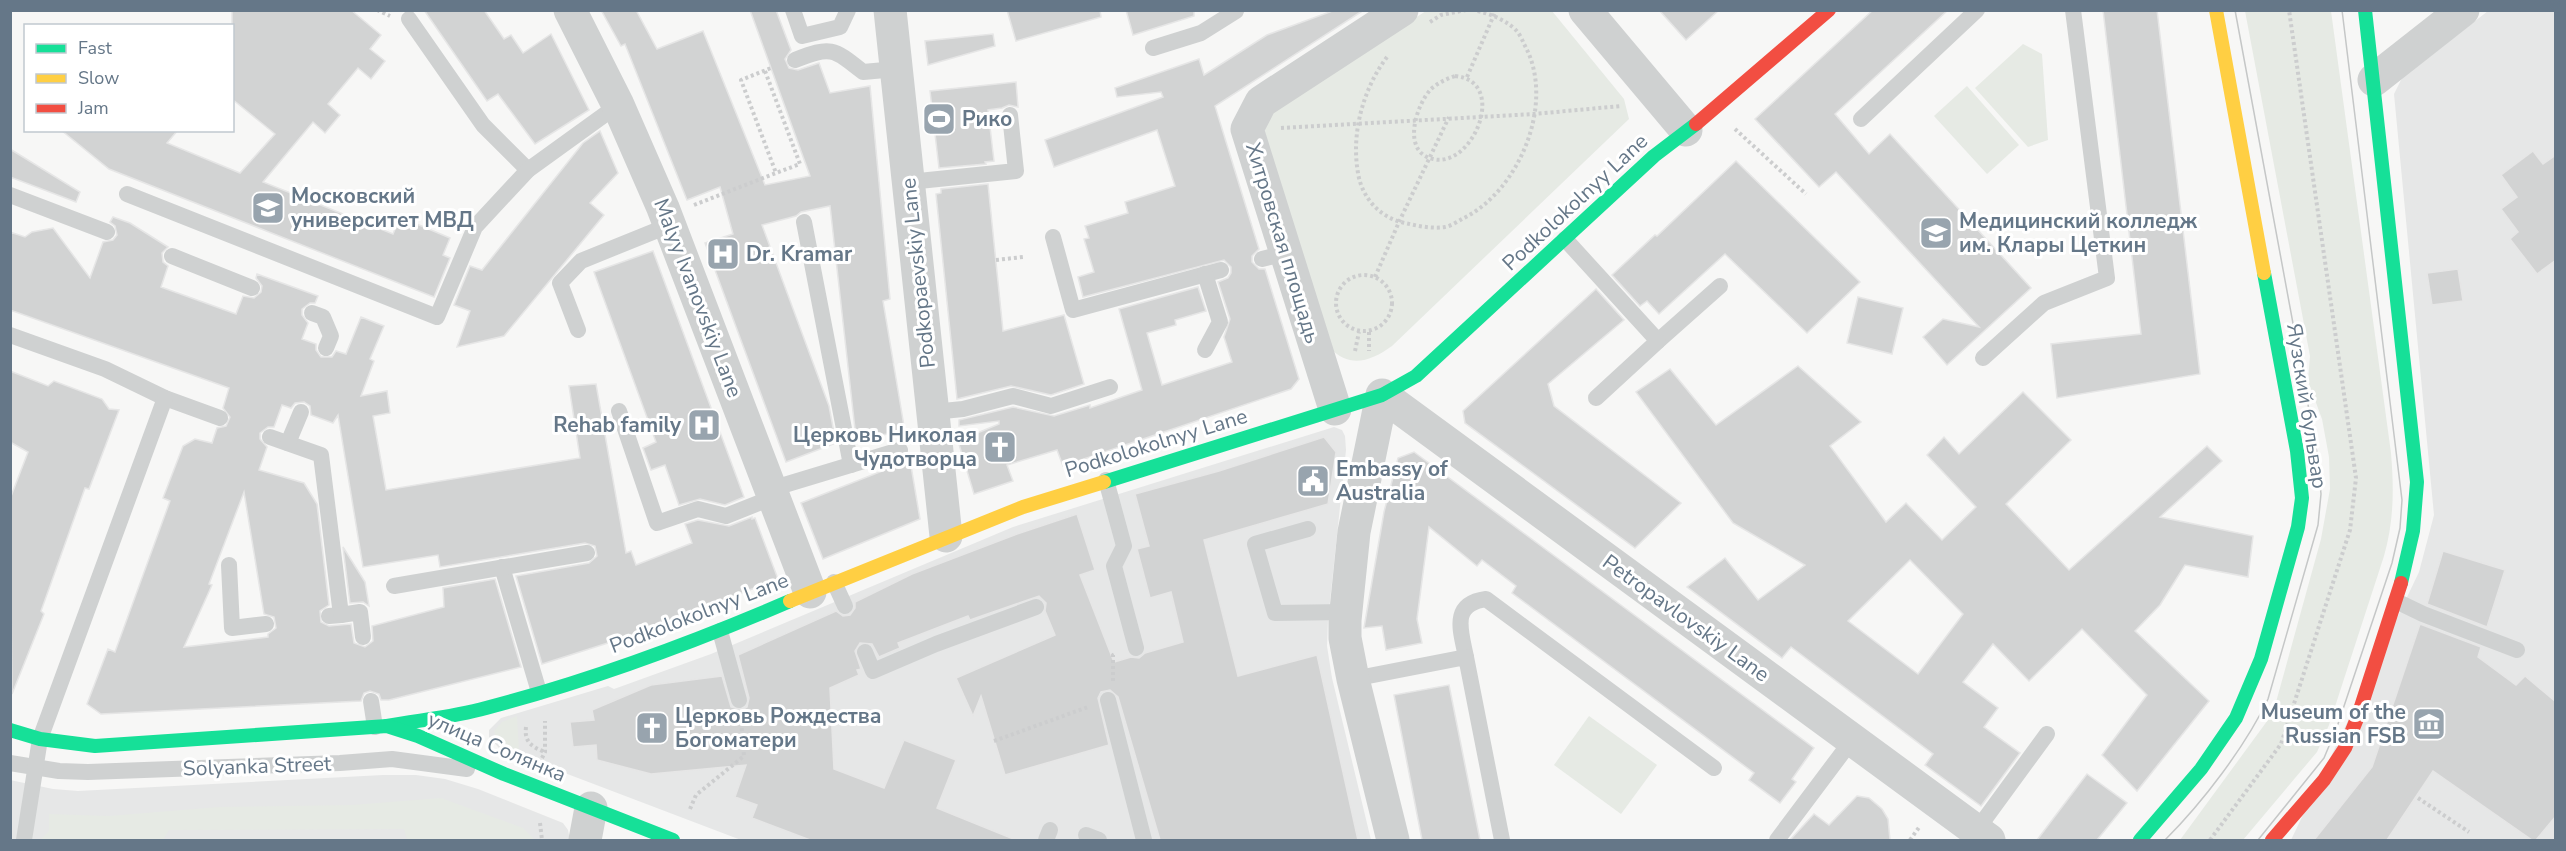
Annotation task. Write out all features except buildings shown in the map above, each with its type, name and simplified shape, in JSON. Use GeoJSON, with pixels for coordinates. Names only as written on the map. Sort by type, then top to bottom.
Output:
{"type":"FeatureCollection","features":[{"type":"Feature","properties":{"kind":"main road","name":"Podkolokolnyy Lane"},"geometry":{"type":"LineString","coordinates":[[381,727],[484,709],[540,692],[720,631],[946,536],[1023,507],[1382,396],[1416,376],[1654,156],[1718,108],[1829,10]]}},
{"type":"Feature","properties":{"kind":"main road","name":"Яузский бульвар"},"geometry":{"type":"LineString","coordinates":[[2140,840],[2200,769],[2236,718],[2246,698],[2261,659],[2298,527],[2302,498],[2297,451],[2216,10]]}},
{"type":"Feature","properties":{"kind":"main road"},"geometry":{"type":"LineString","coordinates":[[2272,840],[2339,759],[2350,737],[2396,601],[2413,542],[2417,513],[2417,482],[2365,10]]}},
{"type":"Feature","properties":{"kind":"main road","name":"Solyanka Street"},"geometry":{"type":"LineString","coordinates":[[10,730],[40,739],[95,746],[381,727]]}},
{"type":"Feature","properties":{"kind":"main road","name":"улица Солянка"},"geometry":{"type":"LineString","coordinates":[[381,727],[418,736],[504,774],[591,808]]}},
{"type":"Feature","properties":{"kind":"main road"},"geometry":{"type":"LineString","coordinates":[[591,808],[673,840]]}},
{"type":"Feature","properties":{"kind":"street","name":"Malyy Ivanovskiy Lane"},"geometry":{"type":"LineString","coordinates":[[570,10],[618,105],[681,216],[773,493],[822,587]]}},
{"type":"Feature","properties":{"kind":"street","name":"Podkopaevskiy Lane"},"geometry":{"type":"LineString","coordinates":[[890,10],[946,536]]}},
{"type":"Feature","properties":{"kind":"street"},"geometry":{"type":"LineString","coordinates":[[1585,10],[1686,130]]}},
{"type":"Feature","properties":{"kind":"street"},"geometry":{"type":"LineString","coordinates":[[2374,80],[2463,10]]}},
{"type":"Feature","properties":{"kind":"street","name":"Хитровская площадь"},"geometry":{"type":"LineString","coordinates":[[1335,409],[1274,256],[1247,129],[1261,102],[1413,19]]}},
{"type":"Feature","properties":{"kind":"street"},"geometry":{"type":"LineString","coordinates":[[1382,396],[1354,532],[1345,638],[1393,840]]}},
{"type":"Feature","properties":{"kind":"street","name":"Petropavlovskiy Lane"},"geometry":{"type":"LineString","coordinates":[[1382,396],[1983,836]]}},
{"type":"Feature","properties":{"kind":"street"},"geometry":{"type":"LineString","coordinates":[[585,840],[591,808]]}},
{"type":"Feature","properties":{"kind":"lane"},"geometry":{"type":"LineString","coordinates":[[793,10],[802,36],[840,27],[848,10]]}},
{"type":"Feature","properties":{"kind":"lane"},"geometry":{"type":"LineString","coordinates":[[1861,119],[1977,10]]}},
{"type":"Feature","properties":{"kind":"lane"},"geometry":{"type":"LineString","coordinates":[[1983,358],[2043,303],[2107,278],[2073,10]]}},
{"type":"Feature","properties":{"kind":"lane"},"geometry":{"type":"LineString","coordinates":[[1153,48],[1201,33],[1236,11]]}},
{"type":"Feature","properties":{"kind":"lane"},"geometry":{"type":"LineString","coordinates":[[409,19],[483,126],[528,170]]}},
{"type":"Feature","properties":{"kind":"lane"},"geometry":{"type":"LineString","coordinates":[[795,60],[820,50],[839,52],[863,72],[897,69]]}},
{"type":"Feature","properties":{"kind":"lane"},"geometry":{"type":"LineString","coordinates":[[127,194],[437,317],[475,226],[528,170],[618,105]]}},
{"type":"Feature","properties":{"kind":"lane"},"geometry":{"type":"LineString","coordinates":[[909,182],[1016,171],[1010,115]]}},
{"type":"Feature","properties":{"kind":"lane"},"geometry":{"type":"LineString","coordinates":[[10,195],[107,232]]}},
{"type":"Feature","properties":{"kind":"lane"},"geometry":{"type":"LineString","coordinates":[[578,330],[560,284],[581,261],[681,216]]}},
{"type":"Feature","properties":{"kind":"lane"},"geometry":{"type":"LineString","coordinates":[[804,222],[837,429],[851,465]]}},
{"type":"Feature","properties":{"kind":"lane"},"geometry":{"type":"LineString","coordinates":[[1053,237],[1073,310],[1213,272],[1220,322],[1205,350]]}},
{"type":"Feature","properties":{"kind":"lane"},"geometry":{"type":"LineString","coordinates":[[1565,239],[1658,341]]}},
{"type":"Feature","properties":{"kind":"lane"},"geometry":{"type":"LineString","coordinates":[[172,256],[252,288]]}},
{"type":"Feature","properties":{"kind":"lane"},"geometry":{"type":"LineString","coordinates":[[1596,398],[1719,286]]}},
{"type":"Feature","properties":{"kind":"lane"},"geometry":{"type":"LineString","coordinates":[[312,313],[323,317],[331,336],[327,348]]}},
{"type":"Feature","properties":{"kind":"lane"},"geometry":{"type":"LineString","coordinates":[[10,335],[105,369],[165,398],[220,418]]}},
{"type":"Feature","properties":{"kind":"lane"},"geometry":{"type":"LineString","coordinates":[[933,412],[963,409],[1013,396],[1051,406],[1110,387]]}},
{"type":"Feature","properties":{"kind":"lane"},"geometry":{"type":"LineString","coordinates":[[24,840],[40,739],[165,398]]}},
{"type":"Feature","properties":{"kind":"lane"},"geometry":{"type":"LineString","coordinates":[[619,411],[657,523],[698,509],[726,516],[773,493],[900,450]]}},
{"type":"Feature","properties":{"kind":"lane"},"geometry":{"type":"LineString","coordinates":[[288,443],[301,412]]}},
{"type":"Feature","properties":{"kind":"lane"},"geometry":{"type":"LineString","coordinates":[[270,437],[321,455],[335,616],[358,606],[363,637]]}},
{"type":"Feature","properties":{"kind":"lane"},"geometry":{"type":"LineString","coordinates":[[1106,480],[1124,546],[1114,566],[1136,648]]}},
{"type":"Feature","properties":{"kind":"lane"},"geometry":{"type":"LineString","coordinates":[[1308,529],[1255,544],[1275,613],[1346,612]]}},
{"type":"Feature","properties":{"kind":"lane"},"geometry":{"type":"LineString","coordinates":[[394,586],[587,553]]}},
{"type":"Feature","properties":{"kind":"lane"},"geometry":{"type":"LineString","coordinates":[[229,565],[232,628],[266,624]]}},
{"type":"Feature","properties":{"kind":"lane"},"geometry":{"type":"LineString","coordinates":[[502,567],[540,692]]}},
{"type":"Feature","properties":{"kind":"lane"},"geometry":{"type":"LineString","coordinates":[[822,587],[845,606]]}},
{"type":"Feature","properties":{"kind":"lane"},"geometry":{"type":"LineString","coordinates":[[1502,840],[1459,622],[1463,610],[1473,601],[1486,599],[1714,768]]}},
{"type":"Feature","properties":{"kind":"lane"},"geometry":{"type":"LineString","coordinates":[[2396,601],[2423,614],[2517,650]]}},
{"type":"Feature","properties":{"kind":"lane"},"geometry":{"type":"LineString","coordinates":[[865,652],[873,671],[936,644],[1036,607]]}},
{"type":"Feature","properties":{"kind":"lane"},"geometry":{"type":"LineString","coordinates":[[720,631],[739,700]]}},
{"type":"Feature","properties":{"kind":"lane"},"geometry":{"type":"LineString","coordinates":[[1353,679],[1466,657]]}},
{"type":"Feature","properties":{"kind":"lane"},"geometry":{"type":"LineString","coordinates":[[1107,700],[1144,840]]}},
{"type":"Feature","properties":{"kind":"lane"},"geometry":{"type":"LineString","coordinates":[[371,701],[381,727]]}},
{"type":"Feature","properties":{"kind":"lane"},"geometry":{"type":"LineString","coordinates":[[1983,836],[2047,734]]}},
{"type":"Feature","properties":{"kind":"lane"},"geometry":{"type":"LineString","coordinates":[[1777,840],[1852,740]]}},
{"type":"Feature","properties":{"kind":"lane","name":"Solyanka Street"},"geometry":{"type":"LineString","coordinates":[[10,763],[34,768],[88,772],[392,759],[504,774]]}},
{"type":"Feature","properties":{"kind":"path"},"geometry":{"type":"LineString","coordinates":[[1413,19],[1466,10]]}},
{"type":"Feature","properties":{"kind":"path"},"geometry":{"type":"LineString","coordinates":[[1389,55],[1376,72],[1357,124],[1358,174],[1365,194],[1379,212],[1399,222],[1427,228],[1447,226],[1476,213],[1500,191],[1518,165],[1529,139],[1534,114],[1536,81],[1531,56],[1517,30],[1495,13],[1474,10]]}},
{"type":"Feature","properties":{"kind":"path"},"geometry":{"type":"LineString","coordinates":[[1467,77],[1495,13]]}},
{"type":"Feature","properties":{"kind":"path"},"geometry":{"type":"LineString","coordinates":[[771,68],[741,80],[776,173]]}},
{"type":"Feature","properties":{"kind":"path"},"geometry":{"type":"LineString","coordinates":[[681,216],[800,164],[765,71]]}},
{"type":"Feature","properties":{"kind":"path"},"geometry":{"type":"LineString","coordinates":[[1455,76],[1467,77],[1478,88],[1482,101],[1482,116],[1471,141],[1449,158],[1438,161],[1429,159],[1419,149],[1416,141],[1415,119],[1419,108],[1432,88],[1455,76]]}},
{"type":"Feature","properties":{"kind":"path"},"geometry":{"type":"LineString","coordinates":[[1247,129],[1534,114],[1621,106]]}},
{"type":"Feature","properties":{"kind":"path"},"geometry":{"type":"LineString","coordinates":[[1718,108],[1735,129],[1806,194]]}},
{"type":"Feature","properties":{"kind":"path"},"geometry":{"type":"LineString","coordinates":[[1376,277],[1399,222],[1449,117]]}},
{"type":"Feature","properties":{"kind":"path"},"geometry":{"type":"LineString","coordinates":[[996,260],[1023,257]]}},
{"type":"Feature","properties":{"kind":"path"},"geometry":{"type":"LineString","coordinates":[[1354,276],[1376,277],[1386,284],[1392,296],[1392,308],[1388,320],[1380,328],[1369,332],[1359,332],[1349,328],[1341,321],[1336,311],[1335,300],[1338,290],[1354,276]]}},
{"type":"Feature","properties":{"kind":"path"},"geometry":{"type":"LineString","coordinates":[[1346,336],[1349,328]]}},
{"type":"Feature","properties":{"kind":"path"},"geometry":{"type":"LineString","coordinates":[[1354,351],[1359,332]]}},
{"type":"Feature","properties":{"kind":"path"},"geometry":{"type":"LineString","coordinates":[[1369,332],[1370,351]]}},
{"type":"Feature","properties":{"kind":"path"},"geometry":{"type":"LineString","coordinates":[[994,741],[1107,700],[1113,686],[1113,655],[1136,648]]}},
{"type":"Feature","properties":{"kind":"path"},"geometry":{"type":"LineString","coordinates":[[690,809],[696,795],[744,756],[739,700]]}},
{"type":"Feature","properties":{"kind":"path"},"geometry":{"type":"LineString","coordinates":[[527,722],[525,733],[528,742],[533,748],[545,752],[544,711]]}},
{"type":"Feature","properties":{"kind":"path"},"geometry":{"type":"LineString","coordinates":[[2418,798],[2469,832]]}},
{"type":"Feature","properties":{"kind":"path"},"geometry":{"type":"LineString","coordinates":[[540,824],[542,840]]}},
{"type":"Feature","properties":{"kind":"path"},"geometry":{"type":"LineString","coordinates":[[1910,840],[1919,828]]}},
{"type":"Feature","properties":{"kind":"shaded area"},"geometry":{"type":"Polygon","coordinates":[[[1426,11],[1552,11],[1624,99],[1629,119],[1392,346],[1376,356],[1353,361],[1345,359],[1330,348],[1261,122],[1270,111],[1426,11]]]}},
{"type":"Feature","properties":{"kind":"shaded area"},"geometry":{"type":"Polygon","coordinates":[[[2245,11],[2331,11],[2391,453],[2393,492],[2391,518],[2384,556],[2329,725],[2317,752],[2243,840],[2180,840],[2273,713],[2321,539],[2330,489],[2329,457],[2322,419],[2308,381],[2310,356],[2245,11]]]}},
{"type":"Feature","properties":{"kind":"shaded area"},"geometry":{"type":"Polygon","coordinates":[[[2488,11],[2555,11],[2555,840],[2291,840],[2419,572],[2434,515],[2394,94],[2402,78],[2488,11]]]}},
{"type":"Feature","properties":{"kind":"shaded area"},"geometry":{"type":"Polygon","coordinates":[[[2023,44],[2042,54],[2048,140],[2028,147],[1975,88],[2023,44]]]}},
{"type":"Feature","properties":{"kind":"shaded area"},"geometry":{"type":"Polygon","coordinates":[[[1967,86],[2019,145],[1987,174],[1934,116],[1967,86]]]}},
{"type":"Feature","properties":{"kind":"shaded area"},"geometry":{"type":"Polygon","coordinates":[[[1334,427],[1342,430],[1346,450],[1327,646],[1332,678],[1371,840],[741,840],[499,748],[489,737],[489,730],[501,718],[608,686],[614,689],[711,654],[1013,527],[1334,427]]]}},
{"type":"Feature","properties":{"kind":"shaded area"},"geometry":{"type":"Polygon","coordinates":[[[517,716],[519,751],[498,742],[494,731],[502,722],[517,716]]]}},
{"type":"Feature","properties":{"kind":"shaded area"},"geometry":{"type":"Polygon","coordinates":[[[1589,716],[1657,765],[1621,814],[1554,765],[1589,716]]]}},
{"type":"Feature","properties":{"kind":"shaded area"},"geometry":{"type":"Polygon","coordinates":[[[416,775],[445,779],[478,789],[563,823],[568,830],[570,840],[11,840],[10,780],[53,789],[78,791],[416,775]]]}},
{"type":"Feature","properties":{"kind":"shaded area"},"geometry":{"type":"Polygon","coordinates":[[[441,798],[523,828],[535,840],[407,840],[404,829],[169,830],[163,840],[40,840],[49,831],[49,814],[109,816],[219,807],[352,805],[441,798]]]}},
{"type":"Feature","properties":{"kind":"tram line"},"geometry":{"type":"LineString","coordinates":[[2165,840],[2194,809],[2222,773],[2248,736],[2268,699],[2318,525],[2321,494],[2317,453],[2235,10]]}},
{"type":"Feature","properties":{"kind":"tram line"},"geometry":{"type":"LineString","coordinates":[[2258,840],[2324,758],[2337,727],[2392,563],[2400,528],[2402,500],[2342,10]]}},
{"type":"Feature","properties":{"kind":"traffic: fast"},"geometry":{"type":"LineString","coordinates":[[2365,10],[2417,482],[2413,531],[2401,583]]}},
{"type":"Feature","properties":{"kind":"traffic: fast"},"geometry":{"type":"LineString","coordinates":[[1104,482],[1382,395],[1416,376],[1654,156],[1696,124]]}},
{"type":"Feature","properties":{"kind":"traffic: fast"},"geometry":{"type":"LineString","coordinates":[[2140,840],[2201,769],[2236,718],[2261,659],[2298,527],[2302,498],[2297,451],[2264,273]]}},
{"type":"Feature","properties":{"kind":"traffic: fast"},"geometry":{"type":"LineString","coordinates":[[387,726],[474,711],[564,686],[716,632],[790,601]]}},
{"type":"Feature","properties":{"kind":"traffic: fast"},"geometry":{"type":"LineString","coordinates":[[10,730],[40,739],[95,746],[387,726],[418,736],[504,774],[673,840]]}},
{"type":"Feature","properties":{"kind":"traffic: slow"},"geometry":{"type":"LineString","coordinates":[[2216,10],[2264,273]]}},
{"type":"Feature","properties":{"kind":"traffic: slow"},"geometry":{"type":"LineString","coordinates":[[790,601],[1023,507],[1104,482]]}},
{"type":"Feature","properties":{"kind":"traffic: jam"},"geometry":{"type":"LineString","coordinates":[[1696,124],[1829,10]]}},
{"type":"Feature","properties":{"kind":"traffic: jam"},"geometry":{"type":"LineString","coordinates":[[2272,840],[2324,780],[2345,748],[2358,716],[2401,583]]}},
{"type":"Feature","properties":{"kind":"place","name":"Рико"},"geometry":{"type":"Point","coordinates":[939,119]}},
{"type":"Feature","properties":{"kind":"place","name":"Московский университет МВД"},"geometry":{"type":"Point","coordinates":[268,208]}},
{"type":"Feature","properties":{"kind":"place","name":"Медицинский колледж им. Клары Цеткин"},"geometry":{"type":"Point","coordinates":[1936,233]}},
{"type":"Feature","properties":{"kind":"place","name":"Dr. Kramar"},"geometry":{"type":"Point","coordinates":[723,254]}},
{"type":"Feature","properties":{"kind":"place","name":"Rehab family"},"geometry":{"type":"Point","coordinates":[704,425]}},
{"type":"Feature","properties":{"kind":"place","name":"Церковь Николая Чудотворца"},"geometry":{"type":"Point","coordinates":[1000,447]}},
{"type":"Feature","properties":{"kind":"place","name":"Embassy of Australia"},"geometry":{"type":"Point","coordinates":[1313,481]}},
{"type":"Feature","properties":{"kind":"place","name":"Museum of the Russian FSB"},"geometry":{"type":"Point","coordinates":[2429,724]}},
{"type":"Feature","properties":{"kind":"place","name":"Церковь Рождества Богоматери"},"geometry":{"type":"Point","coordinates":[652,728]}}]}
